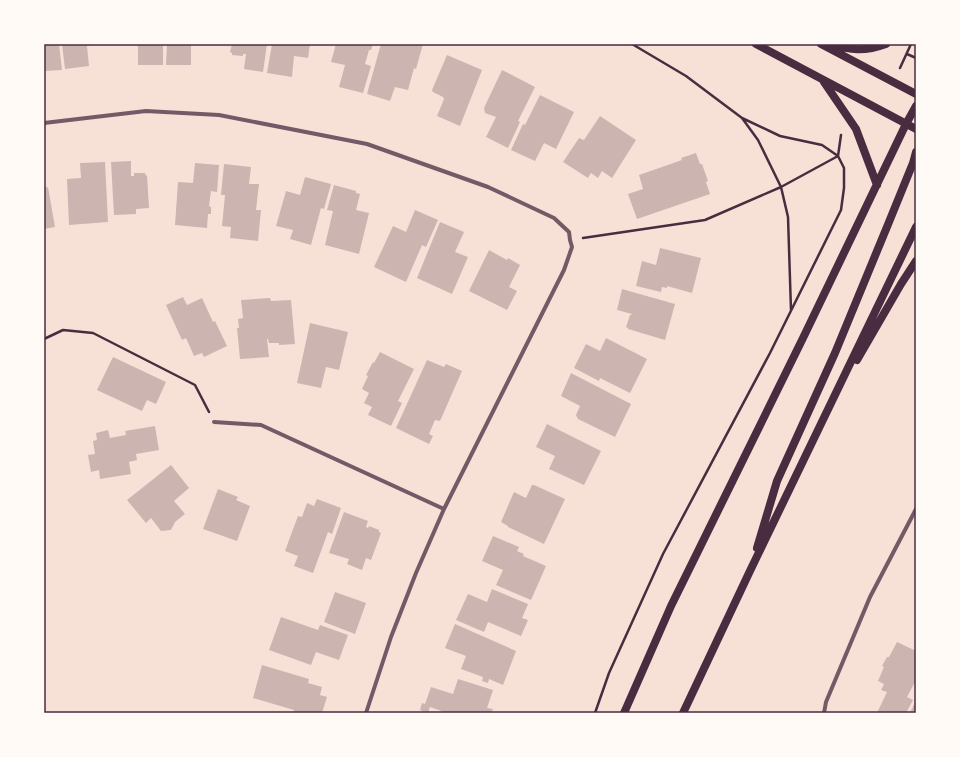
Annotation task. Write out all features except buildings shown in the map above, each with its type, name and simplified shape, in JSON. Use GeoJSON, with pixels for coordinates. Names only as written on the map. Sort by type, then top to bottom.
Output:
{"type":"FeatureCollection","features":[{"type":"Feature","properties":{"kind":"main road"},"geometry":{"type":"LineString","coordinates":[[756,44],[916,130]]}},
{"type":"Feature","properties":{"kind":"main road"},"geometry":{"type":"LineString","coordinates":[[822,44],[916,94]]}},
{"type":"Feature","properties":{"kind":"main road"},"geometry":{"type":"LineString","coordinates":[[829,44],[846,49],[866,50],[886,44]]}},
{"type":"Feature","properties":{"kind":"main road"},"geometry":{"type":"LineString","coordinates":[[823,80],[856,129],[877,185]]}},
{"type":"Feature","properties":{"kind":"main road"},"geometry":{"type":"LineString","coordinates":[[624,713],[671,606],[916,106]]}},
{"type":"Feature","properties":{"kind":"main road"},"geometry":{"type":"LineString","coordinates":[[749,573],[777,481],[835,353],[913,163],[916,152]]}},
{"type":"Feature","properties":{"kind":"main road"},"geometry":{"type":"LineString","coordinates":[[683,713],[916,227]]}},
{"type":"Feature","properties":{"kind":"main road"},"geometry":{"type":"LineString","coordinates":[[826,414],[901,284],[916,261]]}},
{"type":"Feature","properties":{"kind":"street"},"geometry":{"type":"LineString","coordinates":[[44,123],[146,111],[219,115],[367,144],[495,190],[554,218],[568,232],[572,247],[564,270],[444,509],[416,573],[394,630],[366,713]]}},
{"type":"Feature","properties":{"kind":"street"},"geometry":{"type":"LineString","coordinates":[[214,422],[261,425],[444,509]]}},
{"type":"Feature","properties":{"kind":"street"},"geometry":{"type":"LineString","coordinates":[[824,713],[826,702],[870,597],[916,509]]}},
{"type":"Feature","properties":{"kind":"path"},"geometry":{"type":"LineString","coordinates":[[595,713],[609,673],[663,554],[766,360],[841,210],[844,188],[844,168],[838,156],[822,145],[780,136],[742,118],[686,76],[632,44]]}},
{"type":"Feature","properties":{"kind":"path"},"geometry":{"type":"LineString","coordinates":[[902,64],[911,44]]}},
{"type":"Feature","properties":{"kind":"path"},"geometry":{"type":"LineString","coordinates":[[907,54],[916,58]]}},
{"type":"Feature","properties":{"kind":"path"},"geometry":{"type":"LineString","coordinates":[[742,118],[758,140],[781,187],[788,217],[791,311]]}},
{"type":"Feature","properties":{"kind":"path"},"geometry":{"type":"LineString","coordinates":[[838,156],[841,134]]}},
{"type":"Feature","properties":{"kind":"path"},"geometry":{"type":"LineString","coordinates":[[570,240],[705,220],[781,187],[838,156]]}},
{"type":"Feature","properties":{"kind":"path"},"geometry":{"type":"LineString","coordinates":[[44,339],[63,330],[93,333],[195,385],[214,422]]}}]}
